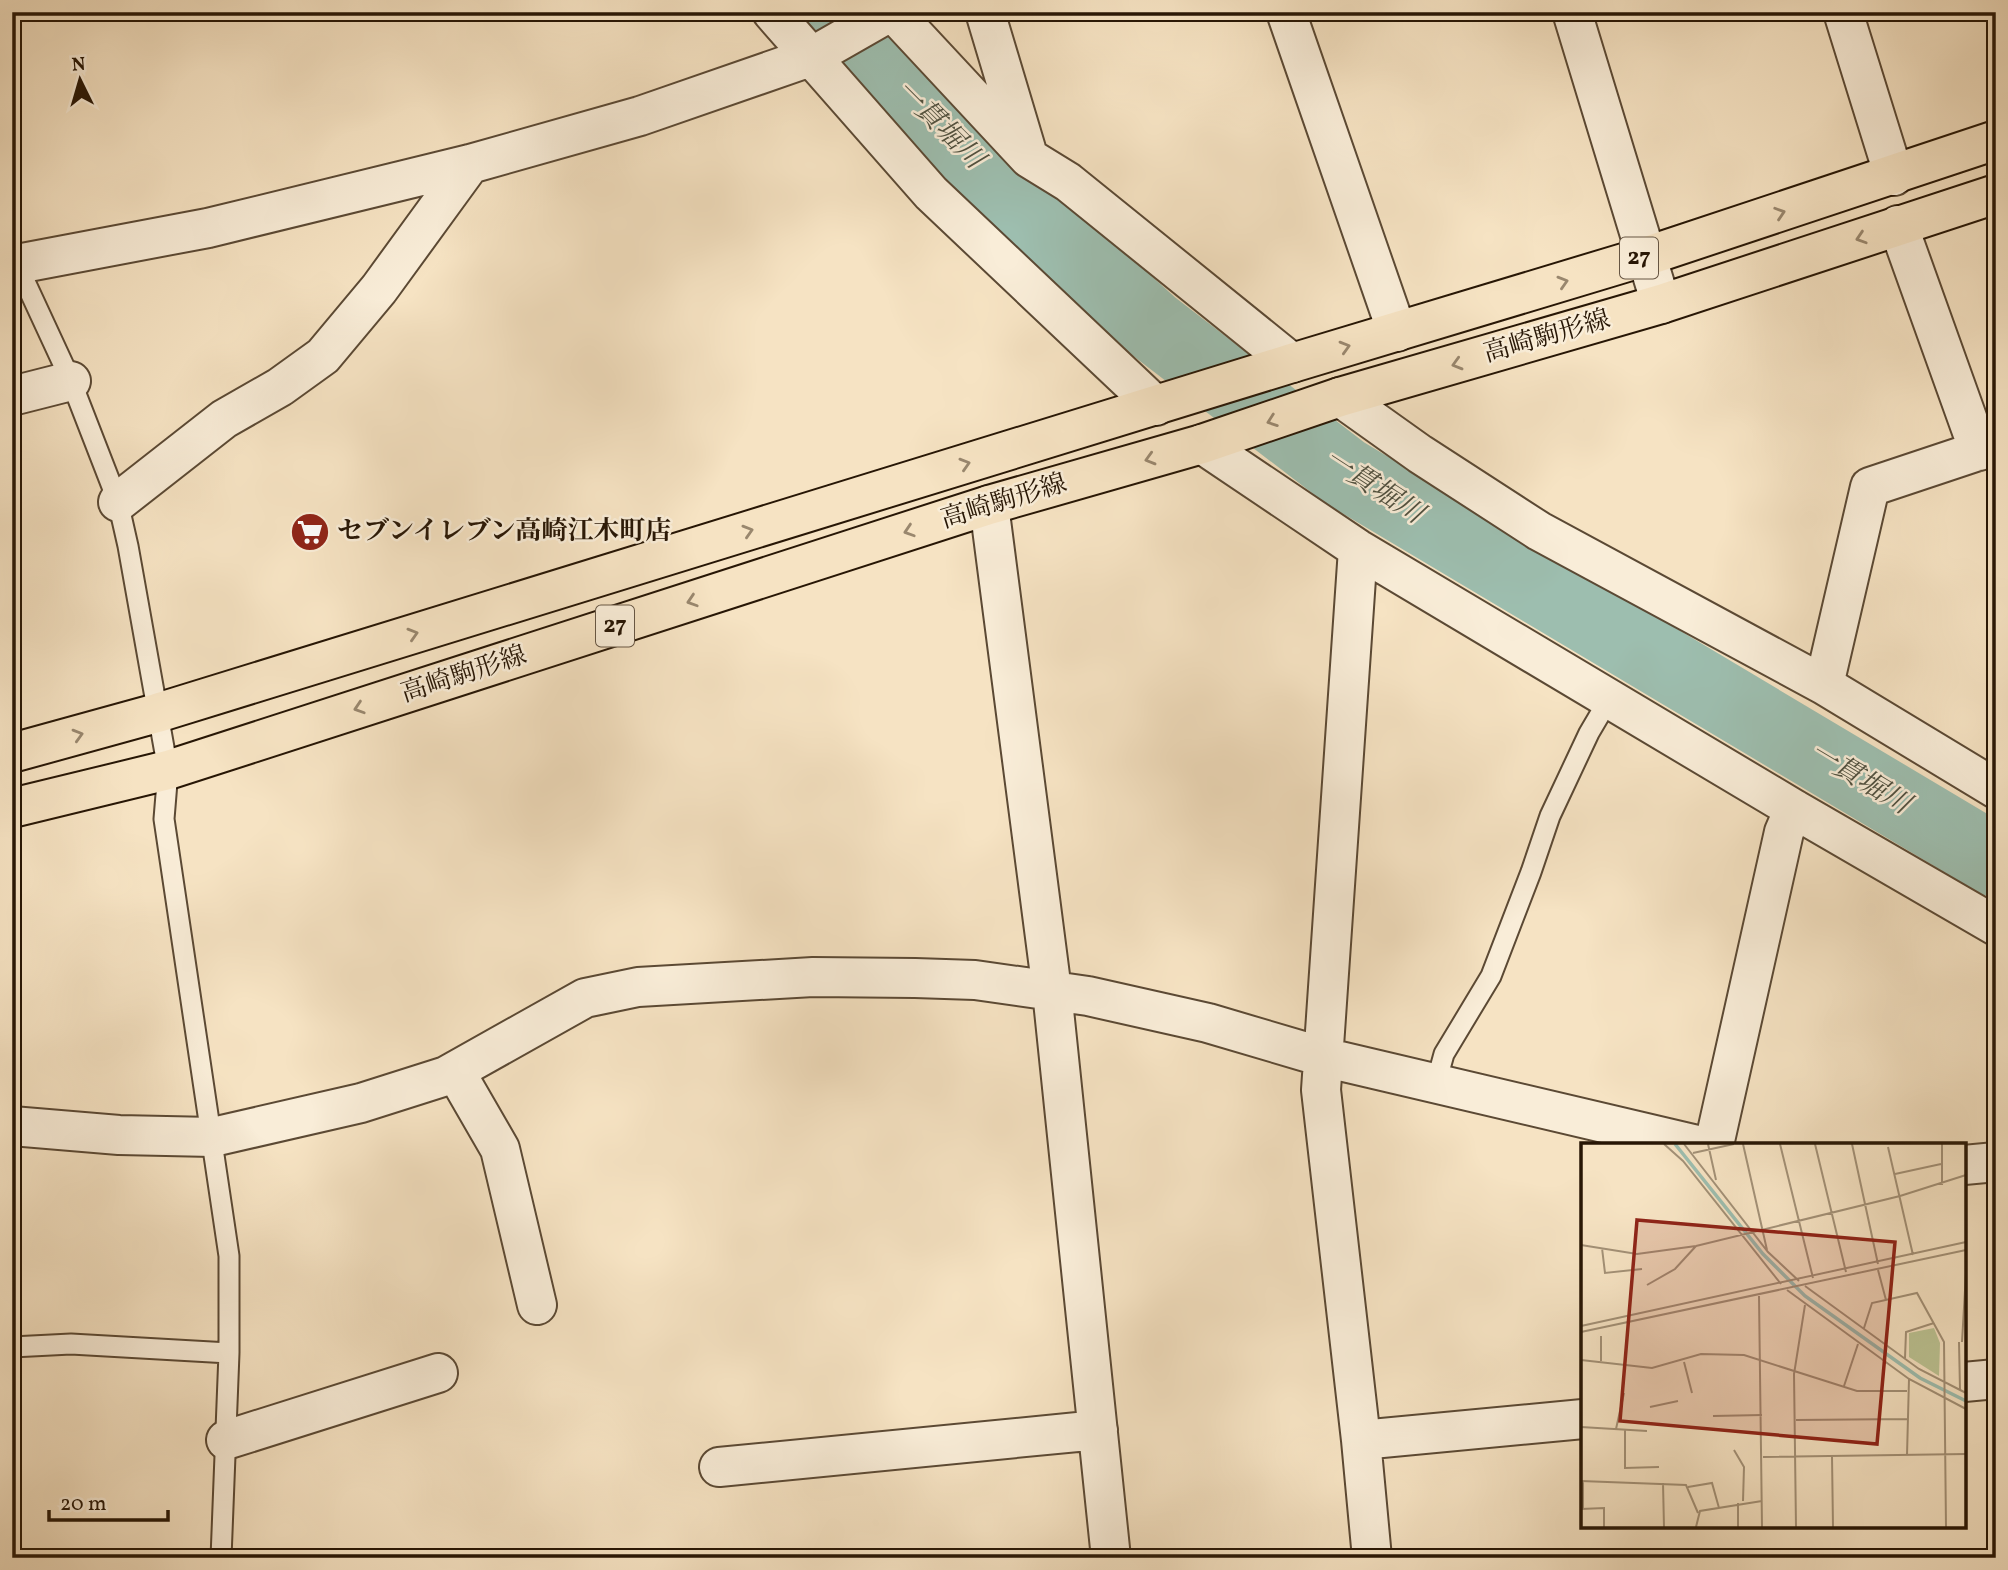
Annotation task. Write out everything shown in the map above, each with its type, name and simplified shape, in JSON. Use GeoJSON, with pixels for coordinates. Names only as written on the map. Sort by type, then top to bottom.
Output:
{"type":"FeatureCollection","features":[{"type":"Feature","properties":{"kind":"main road","name":"高崎駒形線"},"geometry":{"type":"LineString","coordinates":[[12,754],[157,713],[1647,256],[1996,140]]}},
{"type":"Feature","properties":{"kind":"main road","name":"高崎駒形線"},"geometry":{"type":"LineString","coordinates":[[12,808],[168,770],[989,505],[1209,442],[1335,400],[1661,304],[1996,194]]}},
{"type":"Feature","properties":{"kind":"street"},"geometry":{"type":"LineString","coordinates":[[772,12],[930,193],[1164,403]]}},
{"type":"Feature","properties":{"kind":"street"},"geometry":{"type":"LineString","coordinates":[[14,261],[208,228],[470,164],[640,116],[813,56],[891,12],[1029,158],[1068,182],[1286,365]]}},
{"type":"Feature","properties":{"kind":"street"},"geometry":{"type":"LineString","coordinates":[[985,12],[1029,158]]}},
{"type":"Feature","properties":{"kind":"street"},"geometry":{"type":"LineString","coordinates":[[1286,12],[1397,332]]}},
{"type":"Feature","properties":{"kind":"street"},"geometry":{"type":"LineString","coordinates":[[1572,12],[1661,304]]}},
{"type":"Feature","properties":{"kind":"street"},"geometry":{"type":"LineString","coordinates":[[1843,12],[1894,176]]}},
{"type":"Feature","properties":{"kind":"street"},"geometry":{"type":"LineString","coordinates":[[118,502],[224,419],[280,387],[323,356],[379,289],[470,164]]}},
{"type":"Feature","properties":{"kind":"street"},"geometry":{"type":"LineString","coordinates":[[1824,685],[1870,487],[1987,448],[1898,225]]}},
{"type":"Feature","properties":{"kind":"street"},"geometry":{"type":"LineString","coordinates":[[12,396],[71,381]]}},
{"type":"Feature","properties":{"kind":"street"},"geometry":{"type":"LineString","coordinates":[[1335,400],[1539,531],[1824,685],[1996,789]]}},
{"type":"Feature","properties":{"kind":"street"},"geometry":{"type":"LineString","coordinates":[[1209,442],[1358,549],[1996,926]]}},
{"type":"Feature","properties":{"kind":"street"},"geometry":{"type":"LineString","coordinates":[[989,505],[1052,991],[1111,1558]]}},
{"type":"Feature","properties":{"kind":"street"},"geometry":{"type":"LineString","coordinates":[[1358,549],[1321,1090],[1372,1558]]}},
{"type":"Feature","properties":{"kind":"street"},"geometry":{"type":"LineString","coordinates":[[1714,1143],[1784,832],[1794,809]]}},
{"type":"Feature","properties":{"kind":"street"},"geometry":{"type":"LineString","coordinates":[[12,1126],[119,1135],[213,1137],[361,1103],[455,1071],[585,998],[638,987],[813,977],[915,978],[975,980],[1088,996],[1208,1023],[1323,1057],[1690,1143]]}},
{"type":"Feature","properties":{"kind":"street"},"geometry":{"type":"LineString","coordinates":[[455,1071],[500,1149],[537,1305]]}},
{"type":"Feature","properties":{"kind":"street"},"geometry":{"type":"LineString","coordinates":[[1966,1165],[1996,1162]]}},
{"type":"Feature","properties":{"kind":"street"},"geometry":{"type":"LineString","coordinates":[[226,1440],[438,1373]]}},
{"type":"Feature","properties":{"kind":"street"},"geometry":{"type":"LineString","coordinates":[[1966,1382],[1996,1379]]}},
{"type":"Feature","properties":{"kind":"street"},"geometry":{"type":"LineString","coordinates":[[1361,1440],[1581,1419]]}},
{"type":"Feature","properties":{"kind":"street"},"geometry":{"type":"LineString","coordinates":[[719,1467],[1098,1430]]}},
{"type":"Feature","properties":{"kind":"lane"},"geometry":{"type":"LineString","coordinates":[[14,261],[71,381],[118,502],[168,770],[164,820],[229,1256],[229,1353],[221,1558]]}},
{"type":"Feature","properties":{"kind":"lane"},"geometry":{"type":"LineString","coordinates":[[1436,1083],[1444,1054],[1491,976],[1550,816],[1589,733],[1609,699]]}},
{"type":"Feature","properties":{"kind":"lane"},"geometry":{"type":"LineString","coordinates":[[12,1346],[71,1344],[229,1353]]}},
{"type":"Feature","properties":{"kind":"waterway","name":"一貫堀川"},"geometry":{"type":"LineString","coordinates":[[827,12],[995,182],[1152,325],[1345,473],[1996,861]]}},
{"type":"Feature","properties":{"kind":"place","name":"セブンイレブン高崎江木町店"},"geometry":{"type":"Point","coordinates":[310,532]}}]}
